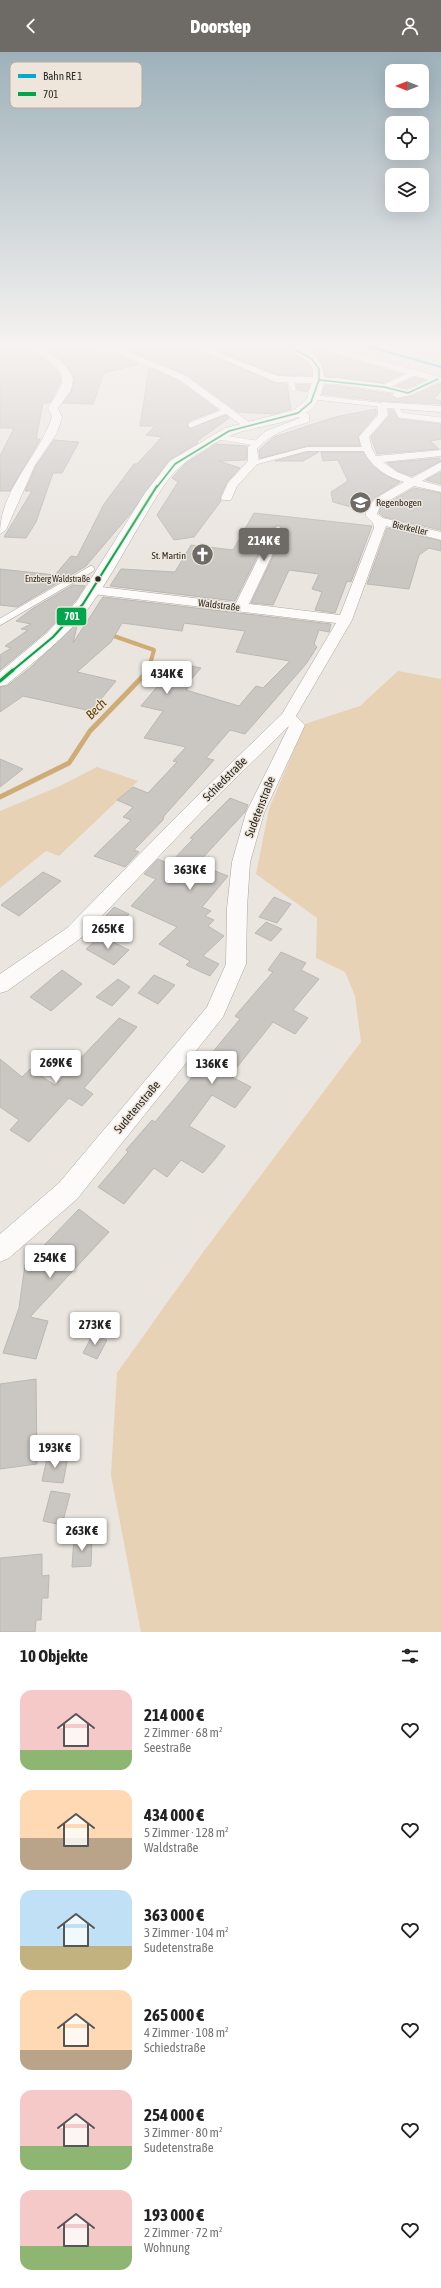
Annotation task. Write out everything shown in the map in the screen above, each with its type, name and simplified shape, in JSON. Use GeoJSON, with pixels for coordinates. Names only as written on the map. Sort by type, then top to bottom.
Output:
{"type":"FeatureCollection","features":[{"type":"Feature","properties":{"kind":"main road"},"geometry":{"type":"LineString","coordinates":[[0,681],[53,637],[93,590],[152,493],[176,464],[219,437],[248,425],[270,420]]}},
{"type":"Feature","properties":{"kind":"street"},"geometry":{"type":"LineString","coordinates":[[0,530],[30,465],[52,433],[55,420]]}},
{"type":"Feature","properties":{"kind":"street"},"geometry":{"type":"LineString","coordinates":[[241,420],[248,425]]}},
{"type":"Feature","properties":{"kind":"street"},"geometry":{"type":"LineString","coordinates":[[254,462],[252,449],[262,437],[273,429],[305,420]]}},
{"type":"Feature","properties":{"kind":"street"},"geometry":{"type":"LineString","coordinates":[[380,420],[364,437],[366,449],[374,460],[394,475],[441,489]]}},
{"type":"Feature","properties":{"kind":"street"},"geometry":{"type":"LineString","coordinates":[[227,498],[232,485],[254,462],[307,449],[366,449]]}},
{"type":"Feature","properties":{"kind":"street"},"geometry":{"type":"LineString","coordinates":[[374,460],[441,454]]}},
{"type":"Feature","properties":{"kind":"street"},"geometry":{"type":"LineString","coordinates":[[379,521],[372,518],[370,509],[412,481],[441,465]]}},
{"type":"Feature","properties":{"kind":"street","name":"Bierkeller"},"geometry":{"type":"LineString","coordinates":[[379,521],[441,536]]}},
{"type":"Feature","properties":{"kind":"street","name":"Schiedstraße"},"geometry":{"type":"LineString","coordinates":[[0,985],[74,933],[292,721],[345,620],[380,528],[379,521]]}},
{"type":"Feature","properties":{"kind":"street"},"geometry":{"type":"LineString","coordinates":[[240,608],[278,530]]}},
{"type":"Feature","properties":{"kind":"street","name":"Waldstraße"},"geometry":{"type":"LineString","coordinates":[[93,590],[345,620]]}},
{"type":"Feature","properties":{"kind":"street","name":"Sudetenstraße"},"geometry":{"type":"LineString","coordinates":[[0,1250],[68,1190],[216,1012],[236,964],[237,908],[241,862],[255,813],[292,721]]}},
{"type":"Feature","properties":{"kind":"lane"},"geometry":{"type":"LineString","coordinates":[[191,425],[204,420]]}},
{"type":"Feature","properties":{"kind":"lane"},"geometry":{"type":"LineString","coordinates":[[219,437],[256,443]]}},
{"type":"Feature","properties":{"kind":"lane"},"geometry":{"type":"LineString","coordinates":[[0,622],[25,609],[91,569]]}},
{"type":"Feature","properties":{"kind":"shaded area"},"geometry":{"type":"Polygon","coordinates":[[[398,671],[441,679],[441,1632],[141,1632],[111,1475],[117,1373],[204,1251],[361,1042],[355,996],[345,972],[316,958],[317,918],[256,874],[269,809],[305,724],[360,706],[398,671]]]}},
{"type":"Feature","properties":{"kind":"shaded area"},"geometry":{"type":"Polygon","coordinates":[[[97,767],[138,781],[59,856],[46,851],[0,888],[0,811],[60,786],[97,767]]]}},
{"type":"Feature","properties":{"kind":"building"},"geometry":{"type":"Polygon","coordinates":[[[0,420],[40,420],[36,439],[40,439],[10,491],[0,491],[0,456],[14,428],[0,428],[0,420]]]}},
{"type":"Feature","properties":{"kind":"building"},"geometry":{"type":"Polygon","coordinates":[[[141,420],[192,420],[189,421],[187,425],[189,428],[213,420],[227,420],[196,442],[198,443],[169,460],[131,513],[86,566],[17,607],[0,605],[0,569],[55,575],[71,556],[77,557],[104,504],[134,464],[137,464],[162,437],[146,435],[155,426],[140,426],[141,420]]]}},
{"type":"Feature","properties":{"kind":"building"},"geometry":{"type":"Polygon","coordinates":[[[327,420],[372,420],[358,436],[360,446],[307,446],[260,458],[259,450],[274,437],[327,420]]]}},
{"type":"Feature","properties":{"kind":"building"},"geometry":{"type":"Polygon","coordinates":[[[386,420],[405,420],[441,424],[441,439],[430,441],[439,449],[377,454],[371,437],[386,420]]]}},
{"type":"Feature","properties":{"kind":"building"},"geometry":{"type":"Polygon","coordinates":[[[54,440],[79,442],[62,473],[53,473],[36,522],[26,538],[4,537],[32,491],[25,491],[36,466],[54,440]]]}},
{"type":"Feature","properties":{"kind":"building"},"geometry":{"type":"Polygon","coordinates":[[[216,444],[247,446],[246,460],[219,461],[240,468],[227,482],[220,497],[221,501],[194,537],[174,540],[157,515],[178,482],[172,478],[185,464],[216,444]]]}},
{"type":"Feature","properties":{"kind":"building"},"geometry":{"type":"Polygon","coordinates":[[[307,452],[319,452],[303,461],[275,461],[307,452]]]}},
{"type":"Feature","properties":{"kind":"building"},"geometry":{"type":"Polygon","coordinates":[[[321,452],[363,452],[380,472],[400,482],[373,499],[365,511],[333,502],[331,492],[348,481],[338,460],[323,461],[321,452]]]}},
{"type":"Feature","properties":{"kind":"building"},"geometry":{"type":"Polygon","coordinates":[[[439,458],[441,461],[412,476],[398,471],[387,463],[439,458]]]}},
{"type":"Feature","properties":{"kind":"building"},"geometry":{"type":"Polygon","coordinates":[[[441,472],[441,484],[426,480],[441,472]]]}},
{"type":"Feature","properties":{"kind":"building"},"geometry":{"type":"Polygon","coordinates":[[[414,488],[441,493],[441,530],[384,517],[379,513],[381,507],[414,488]]]}},
{"type":"Feature","properties":{"kind":"building"},"geometry":{"type":"Polygon","coordinates":[[[254,513],[372,526],[351,582],[347,581],[335,613],[315,610],[322,592],[312,589],[319,574],[289,570],[273,605],[251,603],[285,531],[279,525],[271,529],[235,601],[110,586],[121,569],[175,572],[191,545],[233,550],[254,513]]]}},
{"type":"Feature","properties":{"kind":"building"},"geometry":{"type":"Polygon","coordinates":[[[387,528],[441,541],[441,551],[429,548],[419,555],[409,589],[367,584],[387,528]]]}},
{"type":"Feature","properties":{"kind":"building"},"geometry":{"type":"Polygon","coordinates":[[[73,585],[85,586],[76,600],[46,632],[0,670],[0,655],[11,648],[5,646],[28,630],[21,629],[31,624],[16,621],[32,609],[73,585]]]}},
{"type":"Feature","properties":{"kind":"building"},"geometry":{"type":"Polygon","coordinates":[[[103,597],[331,624],[329,632],[319,630],[314,644],[317,647],[306,664],[245,734],[230,730],[206,758],[214,760],[164,816],[163,820],[134,850],[139,852],[125,867],[94,856],[131,820],[123,817],[133,807],[117,800],[133,787],[148,793],[177,762],[173,761],[186,747],[144,738],[163,711],[141,706],[177,663],[201,668],[188,683],[191,684],[186,690],[239,706],[256,686],[263,688],[290,661],[236,652],[245,631],[184,623],[182,631],[122,623],[111,642],[77,672],[116,681],[91,711],[23,696],[0,712],[0,687],[7,686],[30,668],[78,622],[73,643],[103,597]]]}},
{"type":"Feature","properties":{"kind":"building"},"geometry":{"type":"Polygon","coordinates":[[[0,759],[23,769],[0,787],[0,759]]]}},
{"type":"Feature","properties":{"kind":"building"},"geometry":{"type":"Polygon","coordinates":[[[230,798],[248,805],[245,812],[197,864],[228,876],[202,907],[211,911],[205,916],[214,920],[208,926],[224,936],[203,956],[219,964],[210,976],[186,965],[190,961],[159,944],[177,927],[131,906],[156,879],[144,874],[158,859],[169,864],[193,839],[190,838],[230,798]]]}},
{"type":"Feature","properties":{"kind":"building"},"geometry":{"type":"Polygon","coordinates":[[[43,872],[61,881],[19,916],[1,905],[43,872]]]}},
{"type":"Feature","properties":{"kind":"building"},"geometry":{"type":"Polygon","coordinates":[[[274,897],[291,904],[277,923],[259,917],[274,897]]]}},
{"type":"Feature","properties":{"kind":"building"},"geometry":{"type":"Polygon","coordinates":[[[114,907],[129,914],[117,927],[102,920],[114,907]]]}},
{"type":"Feature","properties":{"kind":"building"},"geometry":{"type":"Polygon","coordinates":[[[266,922],[282,929],[271,941],[255,933],[266,922]]]}},
{"type":"Feature","properties":{"kind":"building"},"geometry":{"type":"Polygon","coordinates":[[[101,936],[129,950],[114,965],[86,949],[101,936]]]}},
{"type":"Feature","properties":{"kind":"building"},"geometry":{"type":"Polygon","coordinates":[[[281,952],[306,963],[301,970],[319,979],[293,1010],[308,1018],[295,1034],[273,1022],[230,1076],[251,1087],[235,1108],[212,1095],[189,1126],[225,1146],[215,1159],[203,1173],[181,1160],[167,1177],[154,1168],[124,1204],[98,1187],[128,1152],[126,1150],[152,1120],[155,1122],[240,1019],[235,1016],[273,972],[268,970],[281,952]]]}},
{"type":"Feature","properties":{"kind":"building"},"geometry":{"type":"Polygon","coordinates":[[[62,970],[82,984],[51,1011],[30,997],[62,970]]]}},
{"type":"Feature","properties":{"kind":"building"},"geometry":{"type":"Polygon","coordinates":[[[154,975],[175,985],[158,1004],[138,993],[154,975]]]}},
{"type":"Feature","properties":{"kind":"building"},"geometry":{"type":"Polygon","coordinates":[[[118,979],[130,987],[112,1006],[96,997],[118,979]]]}},
{"type":"Feature","properties":{"kind":"building"},"geometry":{"type":"Polygon","coordinates":[[[119,1018],[137,1027],[84,1088],[93,1094],[82,1106],[69,1098],[29,1142],[10,1130],[19,1120],[0,1107],[0,1059],[22,1077],[30,1069],[55,1085],[119,1018]]]}},
{"type":"Feature","properties":{"kind":"building"},"geometry":{"type":"Polygon","coordinates":[[[79,1209],[109,1232],[30,1317],[48,1321],[36,1359],[3,1353],[19,1308],[25,1265],[79,1209]]]}},
{"type":"Feature","properties":{"kind":"building"},"geometry":{"type":"Polygon","coordinates":[[[93,1334],[107,1340],[97,1359],[83,1353],[93,1334]]]}},
{"type":"Feature","properties":{"kind":"building"},"geometry":{"type":"Polygon","coordinates":[[[36,1379],[37,1464],[0,1469],[0,1384],[36,1379]]]}},
{"type":"Feature","properties":{"kind":"building"},"geometry":{"type":"Polygon","coordinates":[[[48,1454],[68,1457],[63,1483],[42,1481],[48,1454]]]}},
{"type":"Feature","properties":{"kind":"building"},"geometry":{"type":"Polygon","coordinates":[[[51,1491],[70,1494],[62,1525],[43,1521],[51,1491]]]}},
{"type":"Feature","properties":{"kind":"building"},"geometry":{"type":"Polygon","coordinates":[[[92,1536],[91,1566],[72,1567],[74,1537],[92,1536]]]}},
{"type":"Feature","properties":{"kind":"building"},"geometry":{"type":"Polygon","coordinates":[[[42,1554],[42,1576],[49,1575],[48,1598],[42,1598],[41,1620],[36,1620],[35,1632],[0,1632],[0,1558],[42,1554]]]}},
{"type":"Feature","properties":{"kind":"waterway","name":"Bech"},"geometry":{"type":"LineString","coordinates":[[108,634],[154,650],[148,671]]}},
{"type":"Feature","properties":{"kind":"waterway","name":"Bech"},"geometry":{"type":"LineString","coordinates":[[0,797],[69,763],[90,731],[149,670]]}},
{"type":"Feature","properties":{"kind":"transit line","name":"701"},"geometry":{"type":"LineString","coordinates":[[0,681],[53,637],[83,604],[152,493],[175,464],[229,431],[272,420]]}},
{"type":"Feature","properties":{"kind":"place","name":"Regenbogen"},"geometry":{"type":"Point","coordinates":[361,502]}},
{"type":"Feature","properties":{"kind":"place","name":"St. Martin"},"geometry":{"type":"Point","coordinates":[202,555]}},
{"type":"Feature","properties":{"kind":"place","name":"Enzberg Waldstraße"},"geometry":{"type":"Point","coordinates":[98,579]}}]}
